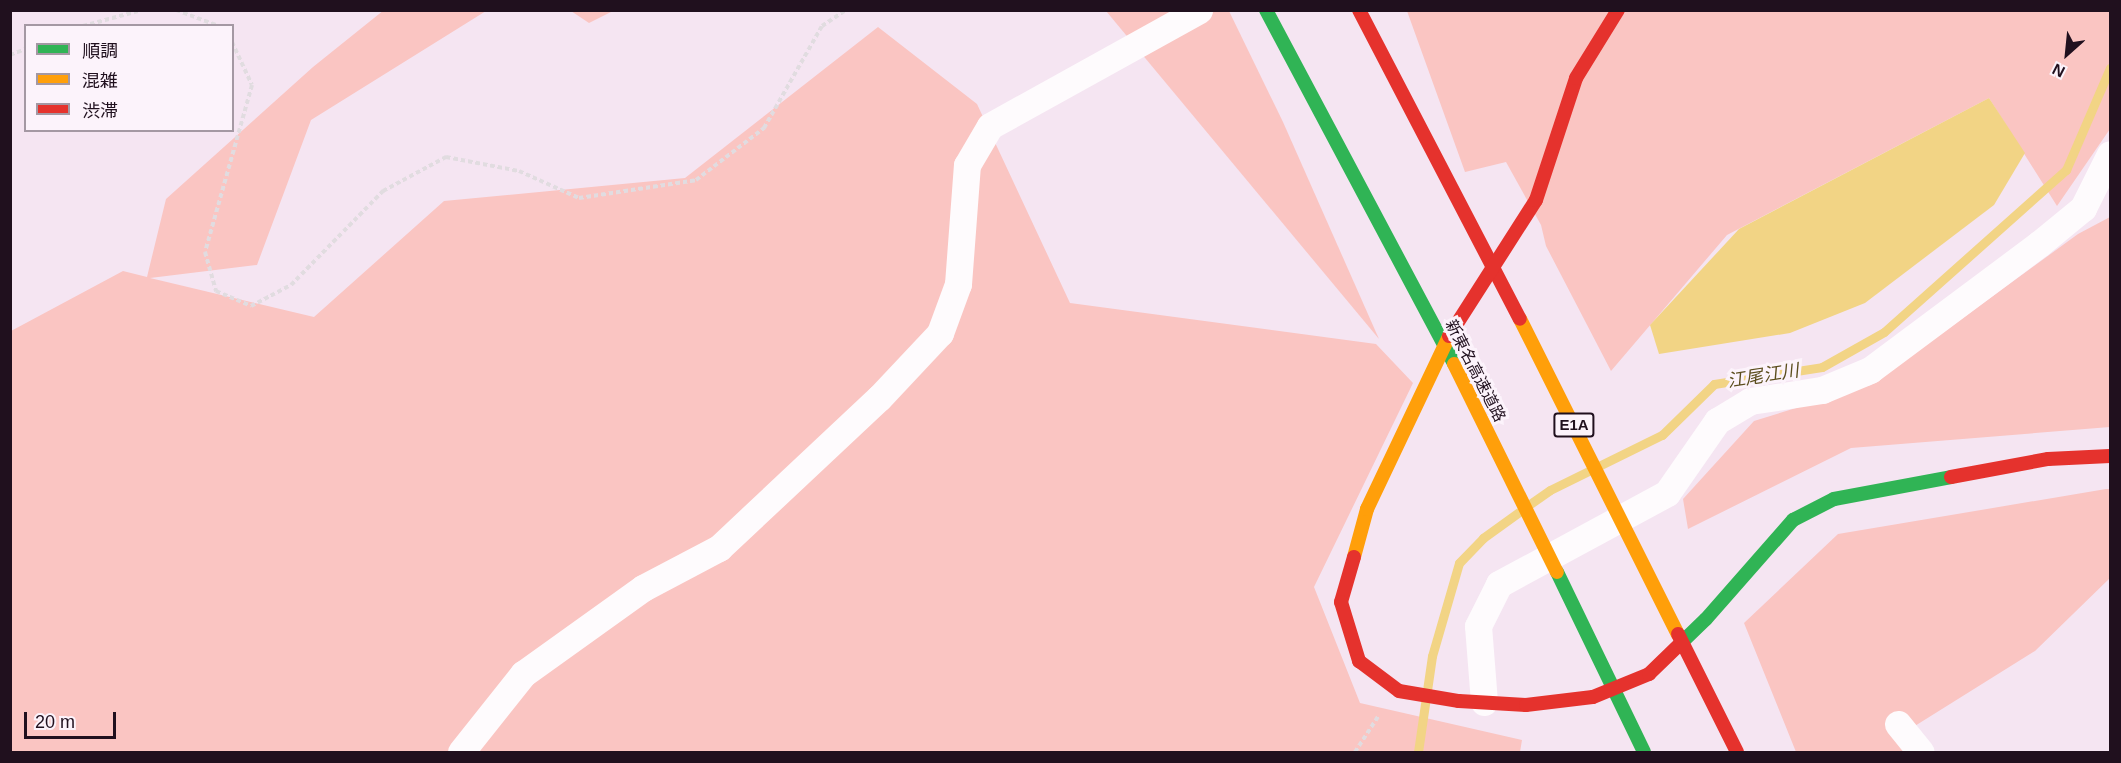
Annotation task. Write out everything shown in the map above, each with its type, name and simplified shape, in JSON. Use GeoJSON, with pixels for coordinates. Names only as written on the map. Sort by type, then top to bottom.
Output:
{"type":"FeatureCollection","features":[{"type":"Feature","properties":{"kind":"main road","name":"新東名高速道路"},"geometry":{"type":"LineString","coordinates":[[1266,10],[1345,154],[1472,399],[1644,753]]}},
{"type":"Feature","properties":{"kind":"main road","name":"E1A"},"geometry":{"type":"LineString","coordinates":[[1359,10],[1417,118],[1737,753]]}},
{"type":"Feature","properties":{"kind":"main road"},"geometry":{"type":"LineString","coordinates":[[1618,10],[1576,78],[1536,200],[1455,322],[1367,509],[1341,602],[1359,661],[1399,691],[1526,705],[1593,698],[1649,674],[1706,619],[1793,520],[1834,499],[2048,459],[2110,456]]}},
{"type":"Feature","properties":{"kind":"street"},"geometry":{"type":"LineString","coordinates":[[461,753],[523,674],[643,588],[719,548],[879,398],[940,333],[958,284],[967,165],[990,126],[1199,10]]}},
{"type":"Feature","properties":{"kind":"street"},"geometry":{"type":"LineString","coordinates":[[1484,702],[1478,626],[1499,584],[1667,493],[1717,421],[1750,401],[1822,390],[1870,370],[2039,244],[2083,208],[2110,154]]}},
{"type":"Feature","properties":{"kind":"street"},"geometry":{"type":"LineString","coordinates":[[1898,724],[1921,753]]}},
{"type":"Feature","properties":{"kind":"path"},"geometry":{"type":"LineString","coordinates":[[90,24],[142,10]]}},
{"type":"Feature","properties":{"kind":"path"},"geometry":{"type":"LineString","coordinates":[[176,10],[214,24]]}},
{"type":"Feature","properties":{"kind":"path"},"geometry":{"type":"LineString","coordinates":[[234,46],[252,85],[204,252],[216,291],[251,306],[291,285],[383,191],[446,157],[519,171],[579,198],[696,180],[764,128],[822,26],[846,10]]}},
{"type":"Feature","properties":{"kind":"path"},"geometry":{"type":"LineString","coordinates":[[1355,753],[1370,728],[1399,691]]}},
{"type":"Feature","properties":{"kind":"shaded area"},"geometry":{"type":"Polygon","coordinates":[[[384,10],[486,11],[311,120],[257,265],[150,278],[314,317],[444,201],[685,178],[878,27],[977,104],[1070,303],[1376,344],[1413,383],[1314,587],[1360,703],[1522,740],[1520,752],[11,752],[11,331],[123,271],[147,277],[166,199],[313,67],[384,10]]]}},
{"type":"Feature","properties":{"kind":"shaded area"},"geometry":{"type":"Polygon","coordinates":[[[571,11],[613,11],[589,23],[571,11]]]}},
{"type":"Feature","properties":{"kind":"shaded area"},"geometry":{"type":"Polygon","coordinates":[[[1106,11],[1229,11],[1283,122],[1379,339],[1106,11]]]}},
{"type":"Feature","properties":{"kind":"shaded area"},"geometry":{"type":"Polygon","coordinates":[[[1407,11],[2110,11],[2110,129],[2057,206],[1989,98],[1727,235],[1611,371],[1546,246],[1541,225],[1506,162],[1465,172],[1407,11]]]}},
{"type":"Feature","properties":{"kind":"shaded area"},"geometry":{"type":"Polygon","coordinates":[[[1989,98],[2025,153],[1994,205],[1865,303],[1790,333],[1659,354],[1650,325],[1739,229],[1989,98]]]}},
{"type":"Feature","properties":{"kind":"shaded area"},"geometry":{"type":"Polygon","coordinates":[[[2110,217],[2110,427],[1851,448],[1688,529],[1683,499],[1754,421],[1871,385],[2078,234],[2110,217]]]}},
{"type":"Feature","properties":{"kind":"shaded area"},"geometry":{"type":"Polygon","coordinates":[[[2110,489],[2110,578],[2035,651],[1910,729],[1922,752],[1796,752],[1744,623],[1838,534],[2110,489]]]}},
{"type":"Feature","properties":{"kind":"waterway","name":"江尾江川"},"geometry":{"type":"LineString","coordinates":[[1530,504],[1550,490],[1662,435],[1714,384],[1822,367],[1884,332],[2066,170],[2110,68]]}},
{"type":"Feature","properties":{"kind":"waterway","name":"江尾江川"},"geometry":{"type":"LineString","coordinates":[[1418,752],[1432,656],[1459,563],[1483,538],[1519,512]]}},
{"type":"Feature","properties":{"kind":"traffic: fast"},"geometry":{"type":"LineString","coordinates":[[1266,10],[1454,364]]}},
{"type":"Feature","properties":{"kind":"traffic: fast"},"geometry":{"type":"LineString","coordinates":[[1679,645],[1706,619],[1793,520],[1834,499],[1951,477]]}},
{"type":"Feature","properties":{"kind":"traffic: fast"},"geometry":{"type":"LineString","coordinates":[[1557,572],[1644,752]]}},
{"type":"Feature","properties":{"kind":"traffic: slow"},"geometry":{"type":"LineString","coordinates":[[1520,319],[1678,634]]}},
{"type":"Feature","properties":{"kind":"traffic: slow"},"geometry":{"type":"LineString","coordinates":[[1354,557],[1367,509],[1449,336]]}},
{"type":"Feature","properties":{"kind":"traffic: slow"},"geometry":{"type":"LineString","coordinates":[[1454,364],[1557,572]]}},
{"type":"Feature","properties":{"kind":"traffic: jam"},"geometry":{"type":"LineString","coordinates":[[1359,10],[1520,319]]}},
{"type":"Feature","properties":{"kind":"traffic: jam"},"geometry":{"type":"LineString","coordinates":[[1449,336],[1536,200],[1576,78],[1618,10]]}},
{"type":"Feature","properties":{"kind":"traffic: jam"},"geometry":{"type":"LineString","coordinates":[[1951,477],[2048,459],[2110,456]]}},
{"type":"Feature","properties":{"kind":"traffic: jam"},"geometry":{"type":"LineString","coordinates":[[1354,557],[1341,602],[1359,661],[1399,691],[1459,701],[1526,705],[1593,697],[1649,674],[1679,645]]}},
{"type":"Feature","properties":{"kind":"traffic: jam"},"geometry":{"type":"LineString","coordinates":[[1678,634],[1737,752]]}}]}
